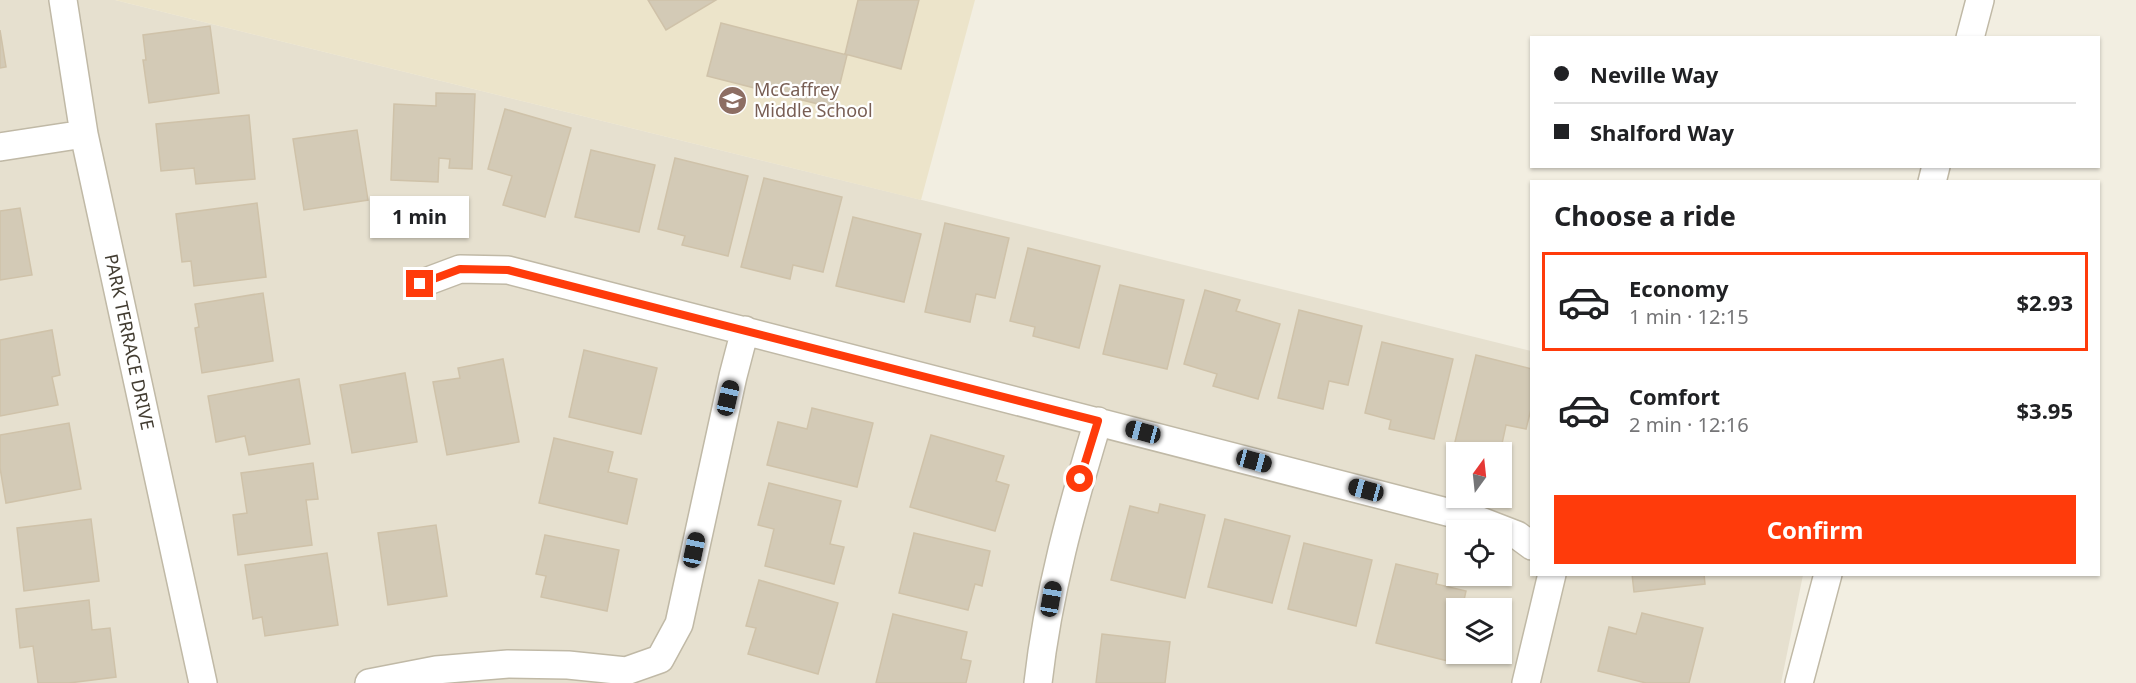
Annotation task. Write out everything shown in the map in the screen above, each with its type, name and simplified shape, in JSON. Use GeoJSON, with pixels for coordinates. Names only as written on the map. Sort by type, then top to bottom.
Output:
{"type":"FeatureCollection","features":[{"type":"Feature","properties":{"kind":"street","name":"PARK TERRACE DRIVE"},"geometry":{"type":"LineString","coordinates":[[63,0],[84,134],[203,683]]}},
{"type":"Feature","properties":{"kind":"street"},"geometry":{"type":"LineString","coordinates":[[1971,36],[1980,0]]}},
{"type":"Feature","properties":{"kind":"street"},"geometry":{"type":"LineString","coordinates":[[0,147],[84,134]]}},
{"type":"Feature","properties":{"kind":"street"},"geometry":{"type":"LineString","coordinates":[[420,284],[460,269],[508,270],[1478,520],[1517,535],[1530,545]]}},
{"type":"Feature","properties":{"kind":"street"},"geometry":{"type":"LineString","coordinates":[[369,683],[436,670],[508,664],[568,665],[626,671],[660,659],[678,624],[745,330]]}},
{"type":"Feature","properties":{"kind":"street"},"geometry":{"type":"LineString","coordinates":[[1038,683],[1042,646],[1055,576],[1080,479],[1098,421]]}},
{"type":"Feature","properties":{"kind":"street"},"geometry":{"type":"LineString","coordinates":[[1526,683],[1552,576]]}},
{"type":"Feature","properties":{"kind":"street"},"geometry":{"type":"LineString","coordinates":[[1799,683],[1827,576]]}},
{"type":"Feature","properties":{"kind":"shaded area"},"geometry":{"type":"Polygon","coordinates":[[[0,0],[115,0],[1530,351],[1530,576],[1803,576],[1781,683],[0,683],[0,0]]]}},
{"type":"Feature","properties":{"kind":"shaded area","name":"McCaffrey Middle School"},"geometry":{"type":"Polygon","coordinates":[[[115,0],[975,0],[921,200],[115,0]]]}},
{"type":"Feature","properties":{"kind":"building"},"geometry":{"type":"Polygon","coordinates":[[[648,0],[716,0],[666,30],[648,0]]]}},
{"type":"Feature","properties":{"kind":"building"},"geometry":{"type":"Polygon","coordinates":[[[858,0],[919,0],[901,69],[845,54],[858,0]]]}},
{"type":"Feature","properties":{"kind":"building"},"geometry":{"type":"Polygon","coordinates":[[[721,23],[847,55],[834,108],[707,76],[721,23]]]}},
{"type":"Feature","properties":{"kind":"building"},"geometry":{"type":"Polygon","coordinates":[[[210,26],[219,93],[149,103],[143,60],[146,60],[143,35],[210,26]]]}},
{"type":"Feature","properties":{"kind":"building"},"geometry":{"type":"Polygon","coordinates":[[[0,30],[6,67],[0,68],[0,30]]]}},
{"type":"Feature","properties":{"kind":"building"},"geometry":{"type":"Polygon","coordinates":[[[436,93],[475,94],[472,169],[449,168],[450,159],[439,158],[438,182],[391,180],[394,104],[436,106],[436,93]]]}},
{"type":"Feature","properties":{"kind":"building"},"geometry":{"type":"Polygon","coordinates":[[[505,109],[571,128],[545,217],[503,205],[512,176],[488,169],[505,109]]]}},
{"type":"Feature","properties":{"kind":"building"},"geometry":{"type":"Polygon","coordinates":[[[249,115],[255,179],[196,184],[194,168],[161,171],[156,124],[249,115]]]}},
{"type":"Feature","properties":{"kind":"building"},"geometry":{"type":"Polygon","coordinates":[[[357,130],[368,200],[304,210],[293,139],[357,130]]]}},
{"type":"Feature","properties":{"kind":"building"},"geometry":{"type":"Polygon","coordinates":[[[591,150],[655,165],[639,232],[575,217],[591,150]]]}},
{"type":"Feature","properties":{"kind":"building"},"geometry":{"type":"Polygon","coordinates":[[[675,158],[748,176],[728,256],[682,245],[685,236],[658,229],[675,158]]]}},
{"type":"Feature","properties":{"kind":"building"},"geometry":{"type":"Polygon","coordinates":[[[764,178],[842,197],[823,272],[793,265],[790,279],[741,267],[764,178]]]}},
{"type":"Feature","properties":{"kind":"building"},"geometry":{"type":"Polygon","coordinates":[[[257,203],[266,277],[194,286],[191,261],[182,262],[176,214],[257,203]]]}},
{"type":"Feature","properties":{"kind":"building"},"geometry":{"type":"Polygon","coordinates":[[[20,208],[32,275],[0,280],[0,211],[20,208]]]}},
{"type":"Feature","properties":{"kind":"building"},"geometry":{"type":"Polygon","coordinates":[[[853,217],[921,234],[904,302],[836,286],[853,217]]]}},
{"type":"Feature","properties":{"kind":"building"},"geometry":{"type":"Polygon","coordinates":[[[945,223],[1009,238],[995,298],[976,294],[970,322],[925,312],[945,223]]]}},
{"type":"Feature","properties":{"kind":"building"},"geometry":{"type":"Polygon","coordinates":[[[1028,248],[1100,266],[1079,348],[1033,336],[1035,327],[1010,321],[1028,248]]]}},
{"type":"Feature","properties":{"kind":"building"},"geometry":{"type":"Polygon","coordinates":[[[1120,285],[1184,300],[1167,369],[1103,354],[1120,285]]]}},
{"type":"Feature","properties":{"kind":"building"},"geometry":{"type":"Polygon","coordinates":[[[1205,290],[1240,300],[1236,311],[1280,324],[1258,399],[1213,386],[1217,374],[1184,364],[1205,290]]]}},
{"type":"Feature","properties":{"kind":"building"},"geometry":{"type":"Polygon","coordinates":[[[263,293],[273,361],[202,373],[195,328],[199,327],[195,304],[263,293]]]}},
{"type":"Feature","properties":{"kind":"building"},"geometry":{"type":"Polygon","coordinates":[[[1299,310],[1362,326],[1348,385],[1329,381],[1323,409],[1278,398],[1299,310]]]}},
{"type":"Feature","properties":{"kind":"building"},"geometry":{"type":"Polygon","coordinates":[[[52,330],[60,375],[52,377],[58,405],[0,416],[0,340],[52,330]]]}},
{"type":"Feature","properties":{"kind":"building"},"geometry":{"type":"Polygon","coordinates":[[[1382,342],[1453,359],[1434,439],[1389,429],[1391,420],[1365,413],[1382,342]]]}},
{"type":"Feature","properties":{"kind":"building"},"geometry":{"type":"Polygon","coordinates":[[[584,350],[657,368],[641,434],[569,417],[584,350]]]}},
{"type":"Feature","properties":{"kind":"building"},"geometry":{"type":"Polygon","coordinates":[[[1476,355],[1530,368],[1530,413],[1526,429],[1506,425],[1502,442],[1455,442],[1476,355]]]}},
{"type":"Feature","properties":{"kind":"building"},"geometry":{"type":"Polygon","coordinates":[[[503,359],[519,442],[447,455],[433,382],[460,378],[458,368],[503,359]]]}},
{"type":"Feature","properties":{"kind":"building"},"geometry":{"type":"Polygon","coordinates":[[[405,373],[417,442],[352,453],[340,385],[405,373]]]}},
{"type":"Feature","properties":{"kind":"building"},"geometry":{"type":"Polygon","coordinates":[[[299,379],[310,444],[249,455],[245,436],[216,442],[208,396],[299,379]]]}},
{"type":"Feature","properties":{"kind":"building"},"geometry":{"type":"Polygon","coordinates":[[[812,408],[873,423],[857,487],[767,465],[778,422],[807,429],[812,408]]]}},
{"type":"Feature","properties":{"kind":"building"},"geometry":{"type":"Polygon","coordinates":[[[69,423],[81,489],[6,503],[0,468],[0,435],[69,423]]]}},
{"type":"Feature","properties":{"kind":"building"},"geometry":{"type":"Polygon","coordinates":[[[931,435],[1004,456],[996,481],[1009,485],[995,531],[910,507],[931,435]]]}},
{"type":"Feature","properties":{"kind":"building"},"geometry":{"type":"Polygon","coordinates":[[[554,438],[613,452],[608,472],[637,479],[627,524],[539,503],[554,438]]]}},
{"type":"Feature","properties":{"kind":"building"},"geometry":{"type":"Polygon","coordinates":[[[313,463],[318,499],[306,500],[312,545],[238,555],[233,515],[247,513],[241,473],[313,463]]]}},
{"type":"Feature","properties":{"kind":"building"},"geometry":{"type":"Polygon","coordinates":[[[769,483],[841,501],[830,544],[844,547],[834,584],[765,566],[774,529],[758,525],[769,483]]]}},
{"type":"Feature","properties":{"kind":"building"},"geometry":{"type":"Polygon","coordinates":[[[1160,504],[1205,515],[1185,598],[1111,580],[1130,506],[1158,513],[1160,504]]]}},
{"type":"Feature","properties":{"kind":"building"},"geometry":{"type":"Polygon","coordinates":[[[91,519],[99,581],[24,591],[17,528],[91,519]]]}},
{"type":"Feature","properties":{"kind":"building"},"geometry":{"type":"Polygon","coordinates":[[[1225,519],[1290,536],[1272,603],[1208,587],[1225,519]]]}},
{"type":"Feature","properties":{"kind":"building"},"geometry":{"type":"Polygon","coordinates":[[[436,525],[447,596],[388,605],[378,533],[436,525]]]}},
{"type":"Feature","properties":{"kind":"building"},"geometry":{"type":"Polygon","coordinates":[[[914,533],[990,551],[982,586],[975,584],[968,610],[899,593],[914,533]]]}},
{"type":"Feature","properties":{"kind":"building"},"geometry":{"type":"Polygon","coordinates":[[[545,535],[619,550],[607,611],[541,597],[546,576],[536,574],[545,535]]]}},
{"type":"Feature","properties":{"kind":"building"},"geometry":{"type":"Polygon","coordinates":[[[1304,543],[1372,560],[1356,626],[1288,609],[1304,543]]]}},
{"type":"Feature","properties":{"kind":"building"},"geometry":{"type":"Polygon","coordinates":[[[327,553],[338,625],[265,636],[262,617],[253,619],[245,565],[327,553]]]}},
{"type":"Feature","properties":{"kind":"building"},"geometry":{"type":"Polygon","coordinates":[[[1396,564],[1438,574],[1436,584],[1466,591],[1464,598],[1446,598],[1446,660],[1376,643],[1396,564]]]}},
{"type":"Feature","properties":{"kind":"building"},"geometry":{"type":"Polygon","coordinates":[[[1632,576],[1704,576],[1705,584],[1634,592],[1632,576]]]}},
{"type":"Feature","properties":{"kind":"building"},"geometry":{"type":"Polygon","coordinates":[[[759,580],[838,603],[818,674],[748,654],[756,628],[746,626],[759,580]]]}},
{"type":"Feature","properties":{"kind":"building"},"geometry":{"type":"Polygon","coordinates":[[[89,600],[92,630],[110,628],[116,677],[69,683],[38,683],[33,646],[20,648],[16,609],[89,600]]]}},
{"type":"Feature","properties":{"kind":"building"},"geometry":{"type":"Polygon","coordinates":[[[1642,613],[1703,628],[1689,683],[1646,683],[1598,671],[1609,627],[1636,634],[1642,613]]]}},
{"type":"Feature","properties":{"kind":"building"},"geometry":{"type":"Polygon","coordinates":[[[893,614],[967,632],[961,659],[971,661],[966,683],[876,683],[893,614]]]}},
{"type":"Feature","properties":{"kind":"building"},"geometry":{"type":"Polygon","coordinates":[[[1102,634],[1170,642],[1165,683],[1096,683],[1102,634]]]}},
{"type":"Feature","properties":{"kind":"place","name":"McCaffrey Middle School"},"geometry":{"type":"Point","coordinates":[733,100]}},
{"type":"Feature","properties":{"kind":"route"},"geometry":{"type":"LineString","coordinates":[[420,284],[460,269],[508,270],[1098,421],[1080,479]]}}]}
